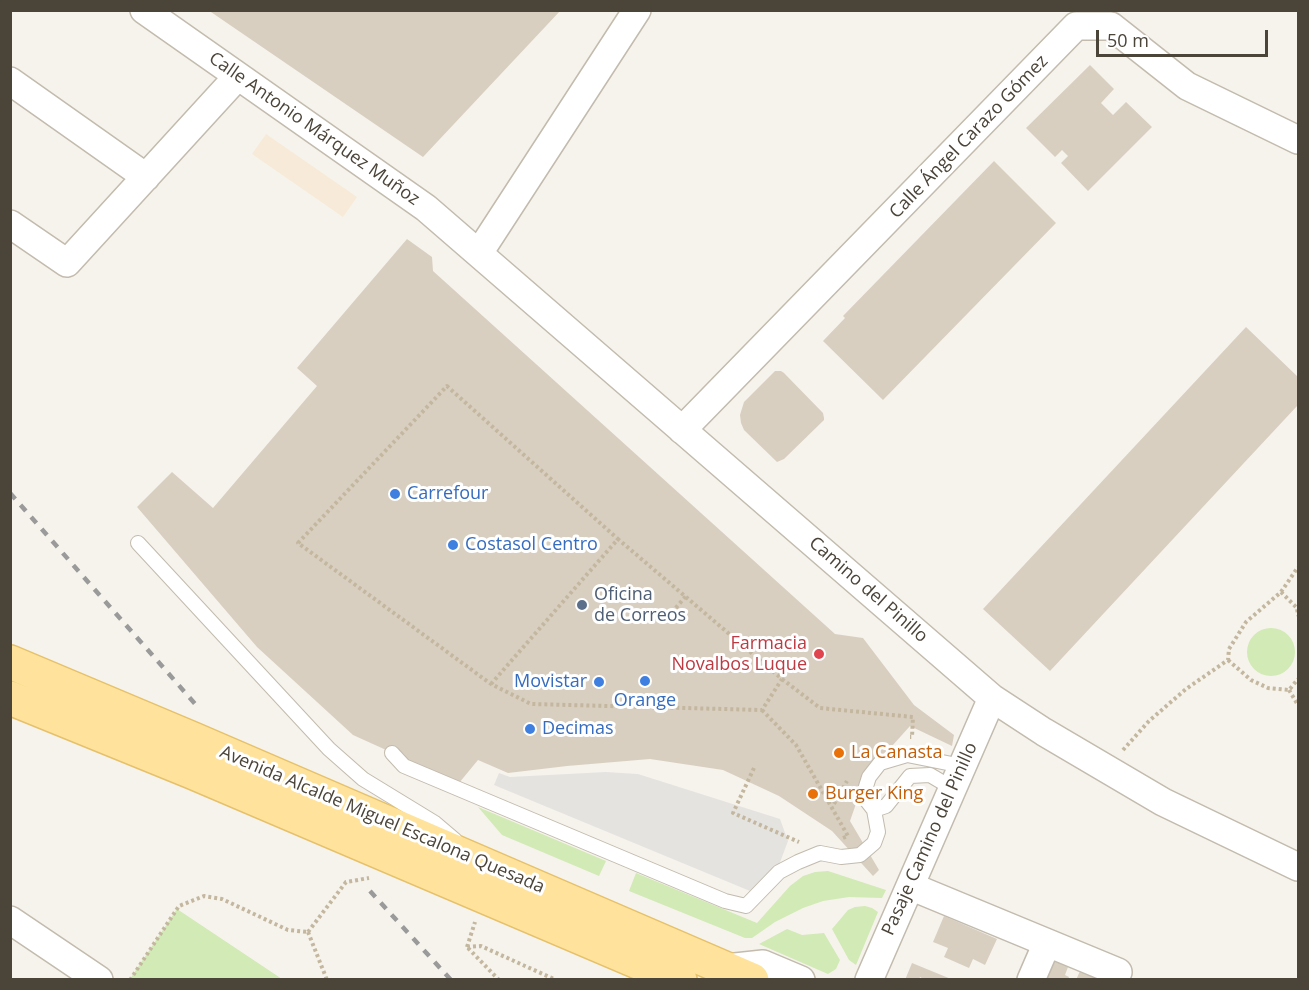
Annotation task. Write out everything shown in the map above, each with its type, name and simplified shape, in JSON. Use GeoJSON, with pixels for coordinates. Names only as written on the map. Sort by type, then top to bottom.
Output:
{"type":"FeatureCollection","features":[{"type":"Feature","properties":{"kind":"main road","name":"Avenida Alcalde Miguel Escalona Quesada"},"geometry":{"type":"LineString","coordinates":[[10,662],[739,974]]}},
{"type":"Feature","properties":{"kind":"main road","name":"Avenida Alcalde Miguel Escalona Quesada"},"geometry":{"type":"LineString","coordinates":[[10,698],[202,776],[680,980]]}},
{"type":"Feature","properties":{"kind":"street","name":"Calle Antonio Márquez Muñoz"},"geometry":{"type":"LineString","coordinates":[[144,10],[426,208],[479,253]]}},
{"type":"Feature","properties":{"kind":"street"},"geometry":{"type":"LineString","coordinates":[[479,253],[634,12]]}},
{"type":"Feature","properties":{"kind":"street","name":"Calle Ángel Carazo Gómez"},"geometry":{"type":"LineString","coordinates":[[682,430],[1076,26],[1111,26],[1187,86],[1299,140]]}},
{"type":"Feature","properties":{"kind":"street"},"geometry":{"type":"LineString","coordinates":[[10,224],[67,263],[238,76]]}},
{"type":"Feature","properties":{"kind":"street"},"geometry":{"type":"LineString","coordinates":[[10,81],[146,177]]}},
{"type":"Feature","properties":{"kind":"street","name":"Camino del Pinillo"},"geometry":{"type":"LineString","coordinates":[[479,253],[992,698],[1044,732],[1163,802],[1299,867]]}},
{"type":"Feature","properties":{"kind":"street","name":"Pasaje Camino del Pinillo"},"geometry":{"type":"LineString","coordinates":[[869,980],[992,698]]}},
{"type":"Feature","properties":{"kind":"street"},"geometry":{"type":"LineString","coordinates":[[910,886],[1118,972]]}},
{"type":"Feature","properties":{"kind":"street"},"geometry":{"type":"LineString","coordinates":[[10,920],[99,980]]}},
{"type":"Feature","properties":{"kind":"street"},"geometry":{"type":"LineString","coordinates":[[1031,980],[1047,943]]}},
{"type":"Feature","properties":{"kind":"street"},"geometry":{"type":"LineString","coordinates":[[739,974],[763,964],[801,980]]}},
{"type":"Feature","properties":{"kind":"lane"},"geometry":{"type":"LineString","coordinates":[[138,543],[328,749],[363,779],[435,823],[487,866]]}},
{"type":"Feature","properties":{"kind":"lane"},"geometry":{"type":"LineString","coordinates":[[392,753],[404,766],[725,901],[746,906],[779,872],[798,862],[820,853],[841,857],[860,855],[874,843],[878,832],[874,810],[863,796],[869,777],[880,763],[907,755],[957,777]]}},
{"type":"Feature","properties":{"kind":"lane"},"geometry":{"type":"LineString","coordinates":[[874,810],[886,806],[910,776],[957,777]]}},
{"type":"Feature","properties":{"kind":"path"},"geometry":{"type":"LineString","coordinates":[[840,840],[848,836],[796,745],[762,710],[531,704],[491,684],[298,543],[447,386],[618,539],[782,679],[820,708],[913,717],[912,737]]}},
{"type":"Feature","properties":{"kind":"path"},"geometry":{"type":"LineString","coordinates":[[491,684],[618,539]]}},
{"type":"Feature","properties":{"kind":"path"},"geometry":{"type":"LineString","coordinates":[[1228,660],[1229,649],[1246,622],[1281,592],[1299,567]]}},
{"type":"Feature","properties":{"kind":"path"},"geometry":{"type":"LineString","coordinates":[[1281,592],[1297,608],[1299,616]]}},
{"type":"Feature","properties":{"kind":"path"},"geometry":{"type":"LineString","coordinates":[[668,617],[686,596]]}},
{"type":"Feature","properties":{"kind":"path"},"geometry":{"type":"LineString","coordinates":[[1228,660],[1251,680],[1268,688],[1289,690]]}},
{"type":"Feature","properties":{"kind":"path"},"geometry":{"type":"LineString","coordinates":[[1107,769],[1149,722],[1186,689],[1228,660]]}},
{"type":"Feature","properties":{"kind":"path"},"geometry":{"type":"LineString","coordinates":[[762,710],[782,679]]}},
{"type":"Feature","properties":{"kind":"path"},"geometry":{"type":"LineString","coordinates":[[1289,690],[1299,679]]}},
{"type":"Feature","properties":{"kind":"path"},"geometry":{"type":"LineString","coordinates":[[1289,690],[1299,705]]}},
{"type":"Feature","properties":{"kind":"path"},"geometry":{"type":"LineString","coordinates":[[754,768],[733,813],[800,842],[809,843]]}},
{"type":"Feature","properties":{"kind":"path"},"geometry":{"type":"LineString","coordinates":[[308,932],[346,882]]}},
{"type":"Feature","properties":{"kind":"path"},"geometry":{"type":"LineString","coordinates":[[130,980],[179,906],[204,896],[222,899],[288,930],[308,932]]}},
{"type":"Feature","properties":{"kind":"path"},"geometry":{"type":"LineString","coordinates":[[308,932],[327,980]]}},
{"type":"Feature","properties":{"kind":"path"},"geometry":{"type":"LineString","coordinates":[[499,980],[467,947],[481,946],[556,980]]}},
{"type":"Feature","properties":{"kind":"shaded area"},"geometry":{"type":"Polygon","coordinates":[[[266,134],[357,197],[343,217],[252,154],[266,134]]]}},
{"type":"Feature","properties":{"kind":"shaded area"},"geometry":{"type":"Polygon","coordinates":[[[606,772],[638,774],[780,819],[788,841],[779,865],[750,891],[494,785],[499,773],[510,777],[606,772]]]}},
{"type":"Feature","properties":{"kind":"green space"},"geometry":{"type":"Polygon","coordinates":[[[1266,628],[1276,628],[1291,638],[1295,652],[1294,661],[1285,672],[1276,676],[1266,676],[1251,666],[1247,657],[1247,647],[1257,632],[1266,628]]]}},
{"type":"Feature","properties":{"kind":"green space"},"geometry":{"type":"Polygon","coordinates":[[[478,807],[606,861],[599,876],[502,835],[478,807]]]}},
{"type":"Feature","properties":{"kind":"green space"},"geometry":{"type":"Polygon","coordinates":[[[828,871],[886,890],[882,898],[849,897],[823,901],[803,908],[775,922],[752,938],[745,938],[629,891],[636,873],[757,923],[790,886],[803,876],[828,871]]]}},
{"type":"Feature","properties":{"kind":"green space"},"geometry":{"type":"Polygon","coordinates":[[[865,906],[878,912],[856,965],[849,960],[832,929],[848,910],[865,906]]]}},
{"type":"Feature","properties":{"kind":"green space"},"geometry":{"type":"Polygon","coordinates":[[[177,909],[282,979],[130,979],[177,909]]]}},
{"type":"Feature","properties":{"kind":"green space"},"geometry":{"type":"Polygon","coordinates":[[[787,929],[802,935],[824,933],[840,960],[836,969],[828,974],[759,944],[787,929]]]}},
{"type":"Feature","properties":{"kind":"building"},"geometry":{"type":"Polygon","coordinates":[[[208,10],[561,10],[423,157],[208,10]]]}},
{"type":"Feature","properties":{"kind":"building"},"geometry":{"type":"Polygon","coordinates":[[[1090,65],[1114,89],[1101,103],[1113,115],[1126,102],[1152,127],[1088,191],[1061,163],[1068,156],[1062,150],[1055,157],[1026,128],[1090,65]]]}},
{"type":"Feature","properties":{"kind":"building"},"geometry":{"type":"Polygon","coordinates":[[[994,161],[1056,223],[883,400],[823,341],[845,318],[843,316],[994,161]]]}},
{"type":"Feature","properties":{"kind":"building","name":"Costasol Centro"},"geometry":{"type":"Polygon","coordinates":[[[407,239],[432,257],[433,271],[835,634],[863,638],[914,705],[954,735],[952,746],[910,726],[866,775],[850,821],[879,870],[873,876],[832,831],[779,796],[723,770],[650,759],[508,773],[478,760],[459,783],[353,735],[257,647],[137,507],[172,472],[213,508],[317,386],[297,368],[407,239]]]}},
{"type":"Feature","properties":{"kind":"building"},"geometry":{"type":"Polygon","coordinates":[[[1246,327],[1298,377],[1298,405],[1050,671],[983,609],[1246,327]]]}},
{"type":"Feature","properties":{"kind":"building"},"geometry":{"type":"Polygon","coordinates":[[[775,371],[784,373],[823,413],[824,418],[784,459],[777,462],[744,430],[740,415],[744,402],[775,371]]]}},
{"type":"Feature","properties":{"kind":"building"},"geometry":{"type":"Polygon","coordinates":[[[944,916],[997,939],[985,965],[973,959],[969,968],[944,957],[948,948],[933,942],[944,916]]]}},
{"type":"Feature","properties":{"kind":"building"},"geometry":{"type":"Polygon","coordinates":[[[1052,960],[1068,967],[1065,975],[1069,977],[1068,980],[1044,980],[1052,960]]]}},
{"type":"Feature","properties":{"kind":"building"},"geometry":{"type":"Polygon","coordinates":[[[912,963],[951,980],[925,980],[920,977],[919,980],[905,980],[912,963]]]}},
{"type":"Feature","properties":{"kind":"building"},"geometry":{"type":"Polygon","coordinates":[[[1080,971],[1099,979],[1099,980],[1076,980],[1080,971]]]}},
{"type":"Feature","properties":{"kind":"railway"},"geometry":{"type":"LineString","coordinates":[[10,493],[197,706]]}},
{"type":"Feature","properties":{"kind":"railway"},"geometry":{"type":"LineString","coordinates":[[370,891],[451,980]]}},
{"type":"Feature","properties":{"kind":"place","name":"Carrefour"},"geometry":{"type":"Point","coordinates":[395,494]}},
{"type":"Feature","properties":{"kind":"place","name":"Costasol Centro"},"geometry":{"type":"Point","coordinates":[453,545]}},
{"type":"Feature","properties":{"kind":"place","name":"Oficina de Correos"},"geometry":{"type":"Point","coordinates":[582,605]}},
{"type":"Feature","properties":{"kind":"place","name":"Farmacia Novalbos Luque"},"geometry":{"type":"Point","coordinates":[819,654]}},
{"type":"Feature","properties":{"kind":"place","name":"Orange"},"geometry":{"type":"Point","coordinates":[645,681]}},
{"type":"Feature","properties":{"kind":"place","name":"Movistar"},"geometry":{"type":"Point","coordinates":[599,682]}},
{"type":"Feature","properties":{"kind":"place","name":"Decimas"},"geometry":{"type":"Point","coordinates":[530,729]}},
{"type":"Feature","properties":{"kind":"place","name":"La Canasta"},"geometry":{"type":"Point","coordinates":[839,753]}},
{"type":"Feature","properties":{"kind":"place","name":"Burger King"},"geometry":{"type":"Point","coordinates":[813,794]}}]}
